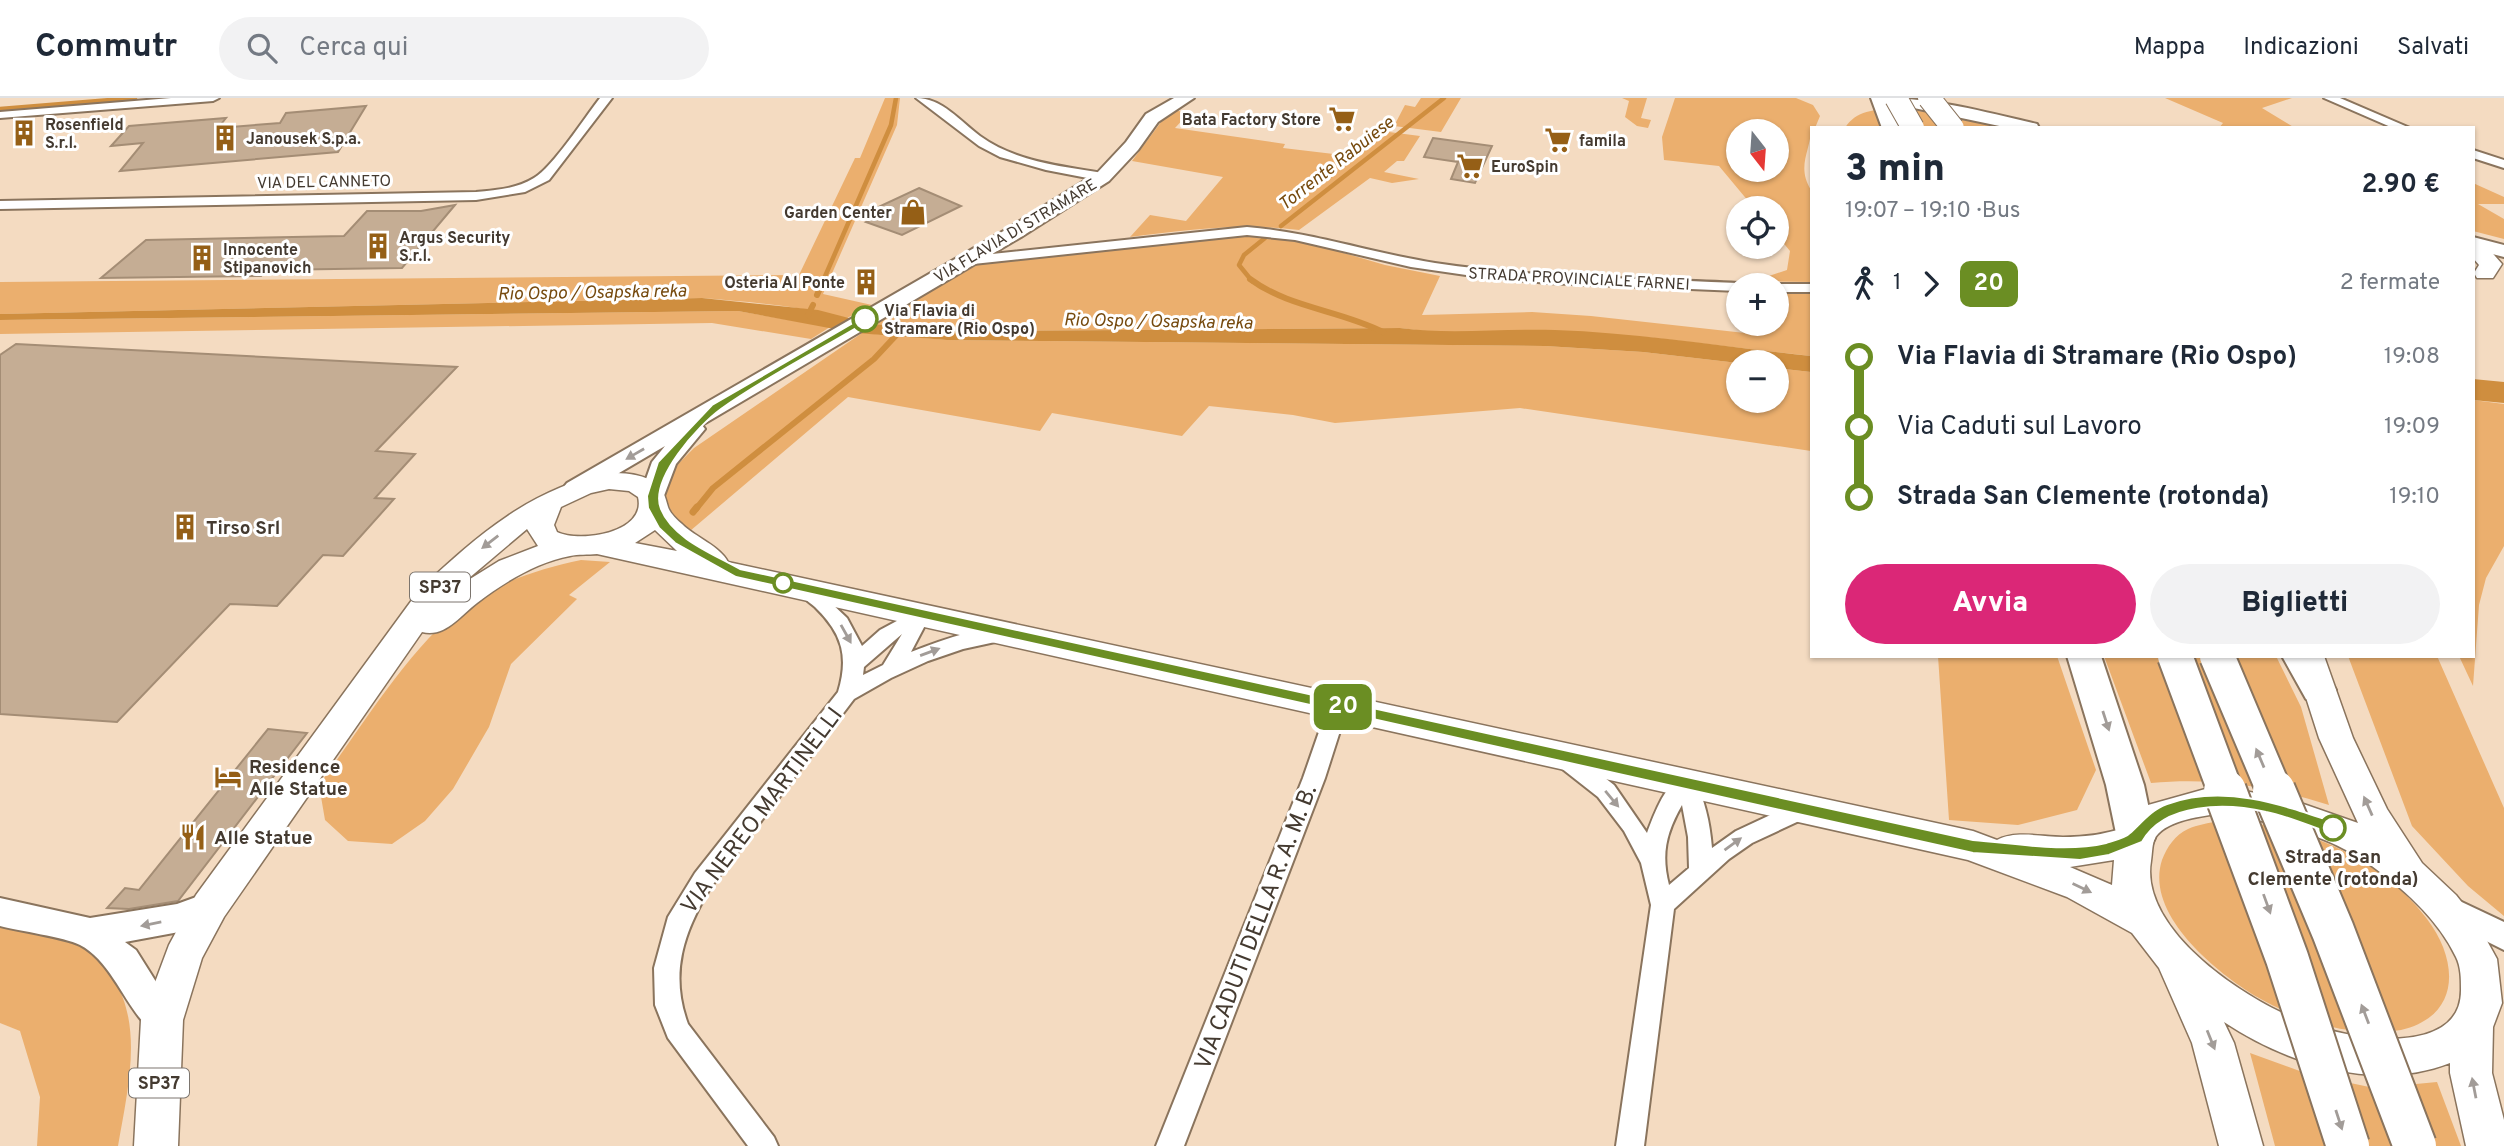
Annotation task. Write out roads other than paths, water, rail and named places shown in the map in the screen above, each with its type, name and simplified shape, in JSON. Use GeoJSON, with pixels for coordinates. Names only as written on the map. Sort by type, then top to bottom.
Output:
{"type":"FeatureCollection","features":[{"type":"Feature","properties":{"kind":"highway"},"geometry":{"type":"LineString","coordinates":[[1881,98],[1891,126]]}},
{"type":"Feature","properties":{"kind":"highway"},"geometry":{"type":"LineString","coordinates":[[1896,98],[1912,126]]}},
{"type":"Feature","properties":{"kind":"highway"},"geometry":{"type":"LineString","coordinates":[[1919,98],[1937,126]]}},
{"type":"Feature","properties":{"kind":"highway"},"geometry":{"type":"LineString","coordinates":[[1929,98],[1951,126]]}},
{"type":"Feature","properties":{"kind":"highway"},"geometry":{"type":"LineString","coordinates":[[2085,658],[2125,785],[2136,838]]}},
{"type":"Feature","properties":{"kind":"highway"},"geometry":{"type":"LineString","coordinates":[[2176,658],[2287,958],[2348,1146]]}},
{"type":"Feature","properties":{"kind":"highway"},"geometry":{"type":"LineString","coordinates":[[2218,658],[2333,931],[2416,1146]]}},
{"type":"Feature","properties":{"kind":"highway"},"geometry":{"type":"LineString","coordinates":[[2301,658],[2318,690]]}},
{"type":"Feature","properties":{"kind":"main road","name":"VIA FLAVIA DI STRAMARE"},"geometry":{"type":"LineString","coordinates":[[156,1146],[162,1020],[183,957],[210,905],[431,596],[498,535],[1102,177],[1132,146],[1151,110],[1186,98]]}},
{"type":"Feature","properties":{"kind":"main road"},"geometry":{"type":"LineString","coordinates":[[1890,98],[1953,109],[2023,126]]}},
{"type":"Feature","properties":{"kind":"main road"},"geometry":{"type":"LineString","coordinates":[[2475,244],[2504,251]]}},
{"type":"Feature","properties":{"kind":"main road"},"geometry":{"type":"LineString","coordinates":[[2475,246],[2491,264],[2487,273]]}},
{"type":"Feature","properties":{"kind":"main road","name":"VIA FLAVIA DI STRAMARE"},"geometry":{"type":"LineString","coordinates":[[359,696],[412,641],[465,594],[509,566],[566,547],[599,545],[635,530],[648,519],[664,462],[716,408]]}},
{"type":"Feature","properties":{"kind":"main road","name":"VIA FLAVIA DI STRAMARE"},"geometry":{"type":"LineString","coordinates":[[576,488],[595,483],[632,482],[645,488],[653,502]]}},
{"type":"Feature","properties":{"kind":"main road"},"geometry":{"type":"LineString","coordinates":[[653,502],[664,525],[680,540],[736,573]]}},
{"type":"Feature","properties":{"kind":"main road"},"geometry":{"type":"LineString","coordinates":[[548,505],[540,516],[538,527],[542,536],[551,543],[566,547]]}},
{"type":"Feature","properties":{"kind":"main road"},"geometry":{"type":"LineString","coordinates":[[599,545],[802,587],[1973,846],[2080,854],[2109,849],[2136,838]]}},
{"type":"Feature","properties":{"kind":"main road"},"geometry":{"type":"LineString","coordinates":[[2310,658],[2318,690],[2372,816],[2392,849],[2457,923],[2478,959],[2485,1016],[2471,1073],[2488,1146]]}},
{"type":"Feature","properties":{"kind":"main road"},"geometry":{"type":"LineString","coordinates":[[2241,1146],[2213,1043],[2171,956],[2146,922],[2129,881],[2136,838],[2140,830],[2170,809],[2216,800],[2267,806],[2315,820],[2350,836],[2396,864],[2426,890]]}},
{"type":"Feature","properties":{"kind":"main road"},"geometry":{"type":"LineString","coordinates":[[1973,846],[2080,886],[2146,922]]}},
{"type":"Feature","properties":{"kind":"main road"},"geometry":{"type":"LineString","coordinates":[[0,912],[90,933],[179,918],[210,905]]}},
{"type":"Feature","properties":{"kind":"main road"},"geometry":{"type":"LineString","coordinates":[[90,933],[124,961],[162,1020]]}},
{"type":"Feature","properties":{"kind":"main road"},"geometry":{"type":"LineString","coordinates":[[2171,956],[2214,994],[2266,1025],[2321,1047],[2360,1056],[2398,1058],[2446,1048],[2485,1016]]}},
{"type":"Feature","properties":{"kind":"street"},"geometry":{"type":"LineString","coordinates":[[0,115],[213,98]]}},
{"type":"Feature","properties":{"kind":"street","name":"VIA DEL CANNETO"},"geometry":{"type":"LineString","coordinates":[[0,205],[476,196],[504,193],[525,188],[545,177],[606,98]]}},
{"type":"Feature","properties":{"kind":"street"},"geometry":{"type":"LineString","coordinates":[[922,98],[982,143],[1000,152],[1030,162],[1102,177]]}},
{"type":"Feature","properties":{"kind":"street"},"geometry":{"type":"LineString","coordinates":[[2330,98],[2399,126]]}},
{"type":"Feature","properties":{"kind":"street"},"geometry":{"type":"LineString","coordinates":[[2475,155],[2504,164]]}},
{"type":"Feature","properties":{"kind":"street","name":"STRADA PROVINCIALE FARNEI"},"geometry":{"type":"LineString","coordinates":[[964,261],[1040,255],[1195,234],[1255,231],[1290,235],[1391,260],[1468,272],[1726,286]]}},
{"type":"Feature","properties":{"kind":"street"},"geometry":{"type":"LineString","coordinates":[[1789,288],[1810,288]]}},
{"type":"Feature","properties":{"kind":"street"},"geometry":{"type":"LineString","coordinates":[[802,587],[842,625],[854,650],[856,663]]}},
{"type":"Feature","properties":{"kind":"street"},"geometry":{"type":"LineString","coordinates":[[856,663],[887,635],[921,614]]}},
{"type":"Feature","properties":{"kind":"street","name":"VIA NEREO MARTINELLI"},"geometry":{"type":"LineString","coordinates":[[890,669],[906,647],[921,614]]}},
{"type":"Feature","properties":{"kind":"street","name":"VIA NEREO MARTINELLI"},"geometry":{"type":"LineString","coordinates":[[847,694],[890,669],[947,646],[1009,633]]}},
{"type":"Feature","properties":{"kind":"street","name":"VIA NEREO MARTINELLI"},"geometry":{"type":"LineString","coordinates":[[764,1146],[677,1030],[668,1005],[666,968],[680,917],[704,880],[847,694],[856,663]]}},
{"type":"Feature","properties":{"kind":"street","name":"VIA CADUTI DELLA R. A. M. B."},"geometry":{"type":"LineString","coordinates":[[1170,1146],[1314,778],[1338,706]]}},
{"type":"Feature","properties":{"kind":"street"},"geometry":{"type":"LineString","coordinates":[[1560,755],[1606,791],[1632,825],[1652,863],[1663,905],[1630,1146]]}},
{"type":"Feature","properties":{"kind":"street"},"geometry":{"type":"LineString","coordinates":[[1652,863],[1662,820],[1685,783]]}},
{"type":"Feature","properties":{"kind":"street"},"geometry":{"type":"LineString","coordinates":[[1685,783],[1693,802],[1702,840],[1700,871]]}},
{"type":"Feature","properties":{"kind":"street"},"geometry":{"type":"LineString","coordinates":[[1663,905],[1700,871],[1744,837],[1804,809]]}},
{"type":"Feature","properties":{"kind":"street"},"geometry":{"type":"LineString","coordinates":[[2426,890],[2477,925],[2504,937]]}},
{"type":"Feature","properties":{"kind":"waterway"},"geometry":{"type":"LineString","coordinates":[[0,109],[135,98]]}},
{"type":"Feature","properties":{"kind":"waterway"},"geometry":{"type":"LineString","coordinates":[[823,281],[891,125],[896,98]]}},
{"type":"Feature","properties":{"kind":"waterway","name":"Torrente Rabuiese"},"geometry":{"type":"LineString","coordinates":[[1281,226],[1444,98]]}},
{"type":"Feature","properties":{"kind":"waterway","name":"Torrente Rabuiese"},"geometry":{"type":"LineString","coordinates":[[1251,280],[1239,265],[1244,255],[1265,238]]}},
{"type":"Feature","properties":{"kind":"waterway"},"geometry":{"type":"LineString","coordinates":[[817,295],[824,279]]}},
{"type":"Feature","properties":{"kind":"waterway","name":"Torrente Rabuiese"},"geometry":{"type":"LineString","coordinates":[[1251,280],[1265,289],[1298,303],[1383,332]]}},
{"type":"Feature","properties":{"kind":"waterway"},"geometry":{"type":"LineString","coordinates":[[808,315],[813,305]]}},
{"type":"Feature","properties":{"kind":"waterway"},"geometry":{"type":"LineString","coordinates":[[696,509],[713,488],[874,359],[902,329]]}},
{"type":"Feature","properties":{"kind":"waterway"},"geometry":{"type":"LineString","coordinates":[[693,512],[697,507]]}},
{"type":"Feature","properties":{"kind":"place","name":"Bata Factory Store"},"geometry":{"type":"Point","coordinates":[1342,119]}},
{"type":"Feature","properties":{"kind":"place","name":"Rosenfield S.r.l."},"geometry":{"type":"Point","coordinates":[24,133]}},
{"type":"Feature","properties":{"kind":"place","name":"Janousek S.p.a."},"geometry":{"type":"Point","coordinates":[225,138]}},
{"type":"Feature","properties":{"kind":"place","name":"famila"},"geometry":{"type":"Point","coordinates":[1558,140]}},
{"type":"Feature","properties":{"kind":"place","name":"EuroSpin"},"geometry":{"type":"Point","coordinates":[1470,166]}},
{"type":"Feature","properties":{"kind":"place","name":"Garden Center"},"geometry":{"type":"Point","coordinates":[913,212]}},
{"type":"Feature","properties":{"kind":"place","name":"Argus Security S.r.l."},"geometry":{"type":"Point","coordinates":[378,246]}},
{"type":"Feature","properties":{"kind":"place","name":"Innocente Stipanovich"},"geometry":{"type":"Point","coordinates":[202,258]}},
{"type":"Feature","properties":{"kind":"place","name":"Osteria Al Ponte"},"geometry":{"type":"Point","coordinates":[866,282]}},
{"type":"Feature","properties":{"kind":"place","name":"Via Flavia di Stramare (Rio Ospo)"},"geometry":{"type":"Point","coordinates":[865,319]}},
{"type":"Feature","properties":{"kind":"place","name":"Tirso Srl"},"geometry":{"type":"Point","coordinates":[185,527]}},
{"type":"Feature","properties":{"kind":"place","name":"Residence Alle Statue"},"geometry":{"type":"Point","coordinates":[228,777]}},
{"type":"Feature","properties":{"kind":"place","name":"Strada San Clemente (rotonda)"},"geometry":{"type":"Point","coordinates":[2333,828]}},
{"type":"Feature","properties":{"kind":"place","name":"Alle Statue"},"geometry":{"type":"Point","coordinates":[193,837]}},
{"type":"Feature","properties":{"kind":"water label","name":"Rio Ospo / Osapska reka"},"geometry":{"type":"Point","coordinates":[592,292]}},
{"type":"Feature","properties":{"kind":"water label","name":"Rio Ospo / Osapska reka"},"geometry":{"type":"Point","coordinates":[1158,321]}}]}
